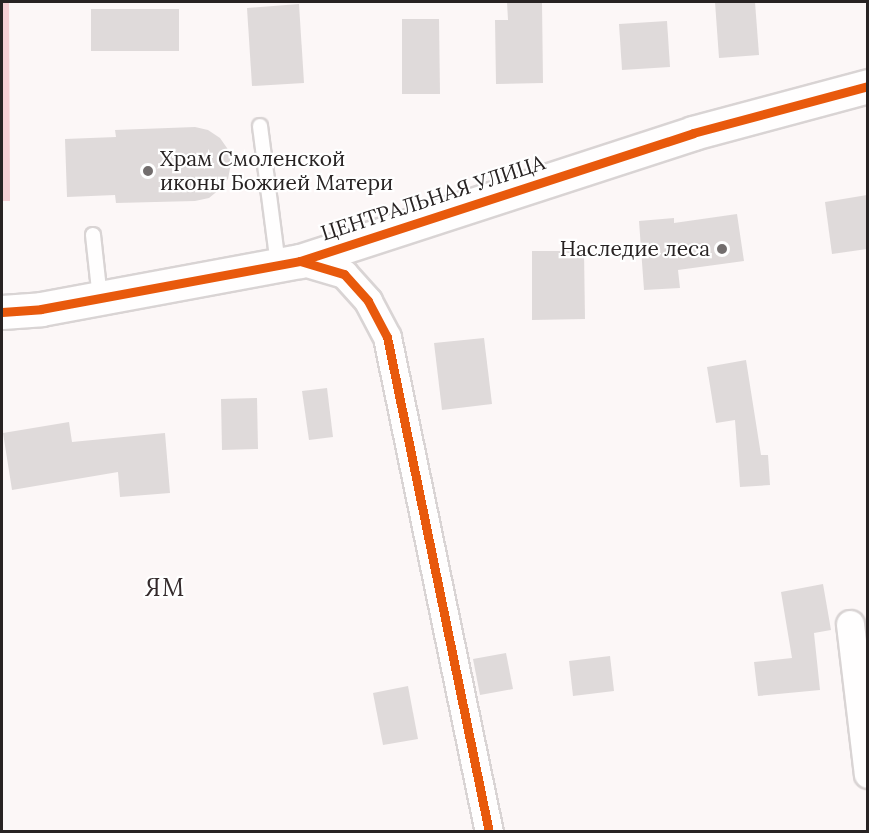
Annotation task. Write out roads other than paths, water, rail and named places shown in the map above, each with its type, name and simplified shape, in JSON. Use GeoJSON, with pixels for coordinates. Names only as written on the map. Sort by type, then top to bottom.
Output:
{"type":"FeatureCollection","features":[{"type":"Feature","properties":{"kind":"street","name":"ЦЕНТРАЛЬНАЯ УЛИЦА"},"geometry":{"type":"LineString","coordinates":[[2,312],[41,309],[289,263],[693,133],[867,86]]}},
{"type":"Feature","properties":{"kind":"street"},"geometry":{"type":"LineString","coordinates":[[289,263],[344,274],[368,301],[387,337],[489,831]]}},
{"type":"Feature","properties":{"kind":"street"},"geometry":{"type":"LineString","coordinates":[[850,624],[867,774]]}},
{"type":"Feature","properties":{"kind":"lane"},"geometry":{"type":"LineString","coordinates":[[260,126],[289,263]]}},
{"type":"Feature","properties":{"kind":"lane"},"geometry":{"type":"LineString","coordinates":[[93,235],[100,298]]}},
{"type":"Feature","properties":{"kind":"place","name":"Храм Смоленской иконы Божией Матери"},"geometry":{"type":"Point","coordinates":[148,171]}},
{"type":"Feature","properties":{"kind":"place","name":"Наследие леса"},"geometry":{"type":"Point","coordinates":[722,249]}},
{"type":"Feature","properties":{"kind":"district","name":"ЯМ"},"geometry":{"type":"Point","coordinates":[165,588]}}]}
